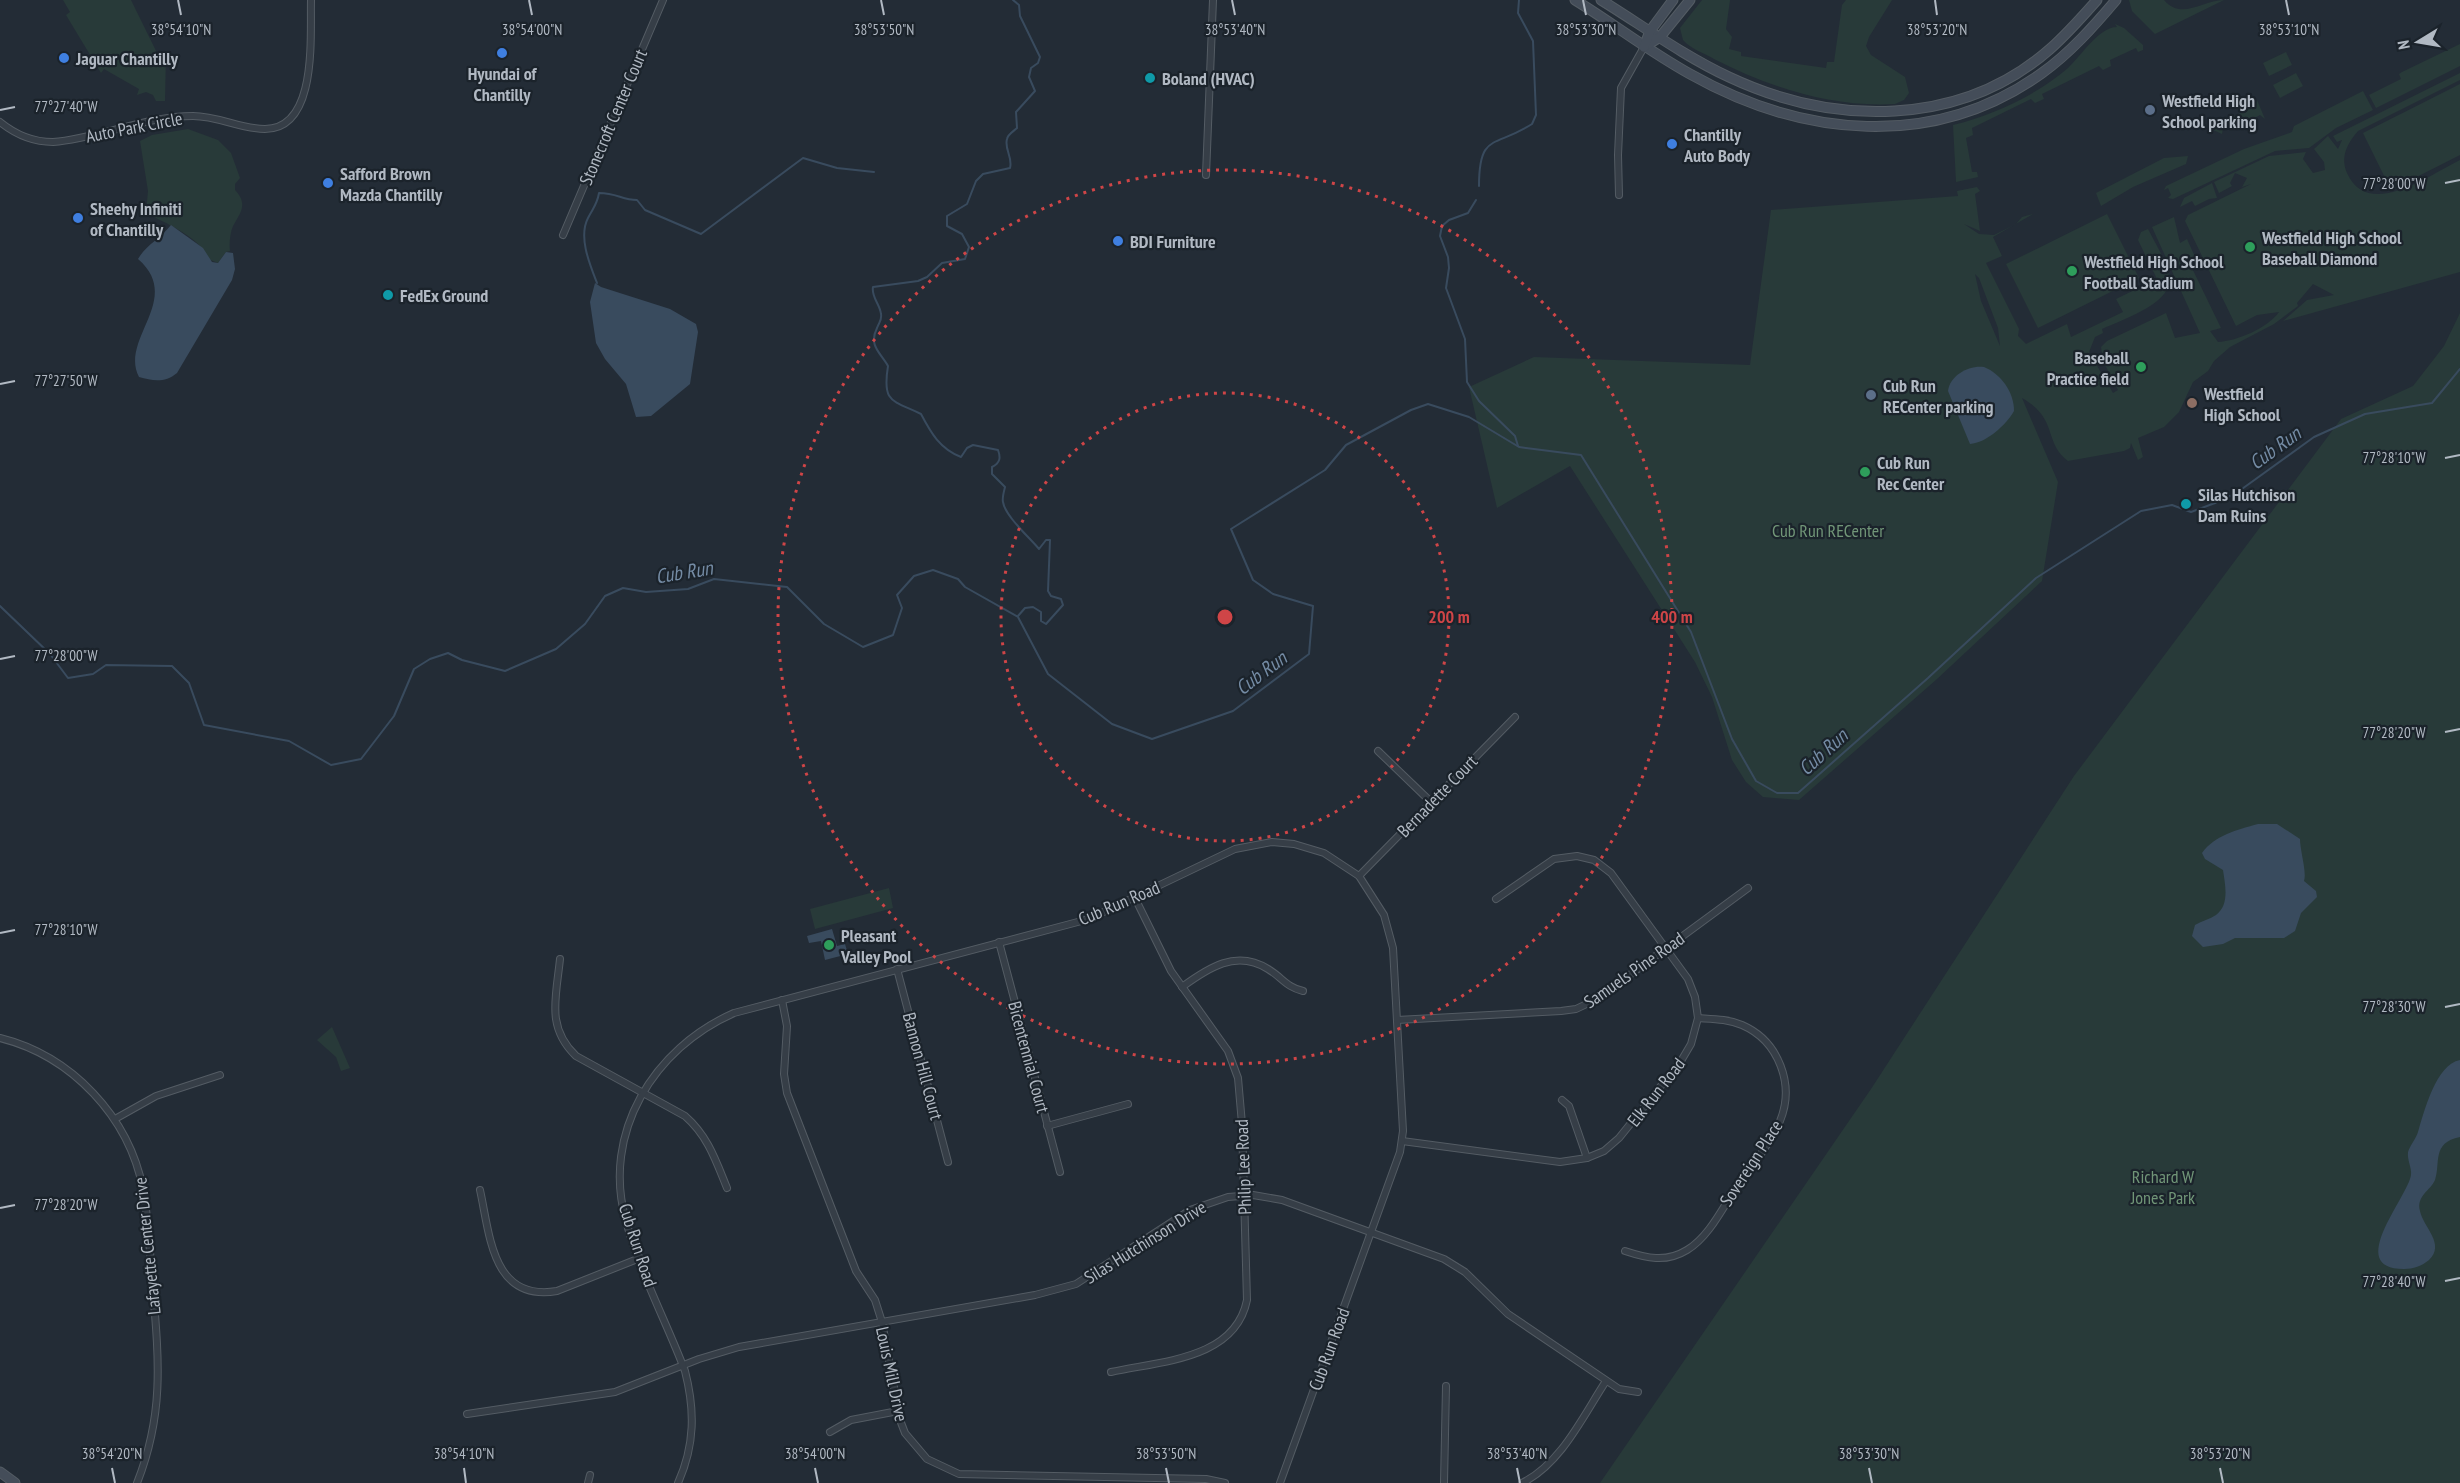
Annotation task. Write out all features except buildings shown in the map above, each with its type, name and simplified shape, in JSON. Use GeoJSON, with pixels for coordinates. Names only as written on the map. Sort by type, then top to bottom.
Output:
{"type":"FeatureCollection","features":[{"type":"Feature","properties":{"kind":"main road"},"geometry":{"type":"LineString","coordinates":[[1575,0],[1644,47],[1701,80],[1759,105],[1833,123],[1894,128],[1967,113],[2011,93],[2056,62],[2116,0]]}},
{"type":"Feature","properties":{"kind":"main road"},"geometry":{"type":"LineString","coordinates":[[1601,0],[1660,38],[1729,77],[1780,97],[1845,112],[1897,112],[1954,101],[2004,81],[2049,50],[2097,0]]}},
{"type":"Feature","properties":{"kind":"main road"},"geometry":{"type":"LineString","coordinates":[[1644,47],[1650,31],[1673,0]]}},
{"type":"Feature","properties":{"kind":"main road"},"geometry":{"type":"LineString","coordinates":[[1644,47],[1660,38],[1690,0]]}},
{"type":"Feature","properties":{"kind":"main road"},"geometry":{"type":"LineString","coordinates":[[0,1472],[15,1483]]}},
{"type":"Feature","properties":{"kind":"street","name":"Auto Park Circle"},"geometry":{"type":"LineString","coordinates":[[0,122],[16,133],[33,140],[53,142],[193,116],[230,121],[263,129],[281,125],[294,116],[304,98],[311,0]]}},
{"type":"Feature","properties":{"kind":"street","name":"Stonecroft Center Court"},"geometry":{"type":"LineString","coordinates":[[562,235],[663,0]]}},
{"type":"Feature","properties":{"kind":"street"},"geometry":{"type":"LineString","coordinates":[[1206,175],[1213,0]]}},
{"type":"Feature","properties":{"kind":"street"},"geometry":{"type":"LineString","coordinates":[[1619,195],[1621,183],[1617,155],[1621,88],[1644,47]]}},
{"type":"Feature","properties":{"kind":"street","name":"Bernadette Court"},"geometry":{"type":"LineString","coordinates":[[1359,876],[1515,717]]}},
{"type":"Feature","properties":{"kind":"street"},"geometry":{"type":"LineString","coordinates":[[1378,751],[1431,802]]}},
{"type":"Feature","properties":{"kind":"street","name":"Cub Run Road"},"geometry":{"type":"LineString","coordinates":[[678,1483],[687,1458],[693,1422],[690,1391],[683,1365],[626,1222],[620,1186],[625,1139],[631,1114],[655,1072],[674,1051],[711,1023],[749,1008],[1089,919],[1221,855],[1259,844],[1283,843],[1310,848],[1338,861],[1359,876],[1376,899],[1389,931],[1393,948],[1402,1142],[1372,1232],[1280,1483]]}},
{"type":"Feature","properties":{"kind":"street","name":"Elk Run Road"},"geometry":{"type":"LineString","coordinates":[[1402,1142],[1552,1161],[1587,1158],[1604,1151],[1619,1138],[1681,1061],[1691,1044],[1698,1018],[1691,985],[1611,873],[1598,862],[1583,857],[1566,856],[1549,861],[1496,899]]}},
{"type":"Feature","properties":{"kind":"street","name":"Samuels Pine Road"},"geometry":{"type":"LineString","coordinates":[[1397,1020],[1576,1009],[1597,999],[1748,888]]}},
{"type":"Feature","properties":{"kind":"street","name":"Philip Lee Road"},"geometry":{"type":"LineString","coordinates":[[1111,1372],[1210,1348],[1226,1339],[1238,1325],[1247,1300],[1238,1078],[1228,1051],[1171,971],[1135,898]]}},
{"type":"Feature","properties":{"kind":"street","name":"Bicentennial Court"},"geometry":{"type":"LineString","coordinates":[[999,942],[1060,1172]]}},
{"type":"Feature","properties":{"kind":"street"},"geometry":{"type":"LineString","coordinates":[[560,960],[555,1013],[556,1026],[563,1042],[576,1056],[685,1116],[697,1126],[705,1137],[727,1188]]}},
{"type":"Feature","properties":{"kind":"street"},"geometry":{"type":"LineString","coordinates":[[1182,987],[1209,968],[1237,960],[1267,968],[1290,988],[1303,991]]}},
{"type":"Feature","properties":{"kind":"street","name":"Bannon Hill Court"},"geometry":{"type":"LineString","coordinates":[[897,969],[948,1162]]}},
{"type":"Feature","properties":{"kind":"street","name":"Louis Mill Drive"},"geometry":{"type":"LineString","coordinates":[[782,999],[787,1026],[784,1074],[787,1093],[856,1271],[875,1300],[882,1322],[898,1411],[905,1433],[920,1453],[945,1469],[959,1474],[1206,1479],[1225,1483]]}},
{"type":"Feature","properties":{"kind":"street","name":"Sovereign Place"},"geometry":{"type":"LineString","coordinates":[[1625,1251],[1645,1258],[1667,1258],[1694,1245],[1774,1133],[1783,1112],[1785,1077],[1779,1061],[1765,1040],[1740,1024],[1698,1018]]}},
{"type":"Feature","properties":{"kind":"street","name":"Lafayette Center Drive"},"geometry":{"type":"LineString","coordinates":[[0,1038],[41,1054],[68,1070],[97,1096],[115,1119],[132,1151],[143,1189],[159,1368],[155,1427],[137,1483]]}},
{"type":"Feature","properties":{"kind":"street"},"geometry":{"type":"LineString","coordinates":[[115,1119],[174,1088],[220,1075]]}},
{"type":"Feature","properties":{"kind":"street"},"geometry":{"type":"LineString","coordinates":[[1562,1100],[1569,1106],[1587,1158]]}},
{"type":"Feature","properties":{"kind":"street"},"geometry":{"type":"LineString","coordinates":[[1047,1126],[1128,1104]]}},
{"type":"Feature","properties":{"kind":"street"},"geometry":{"type":"LineString","coordinates":[[480,1190],[496,1262],[509,1280],[525,1289],[557,1291],[640,1258]]}},
{"type":"Feature","properties":{"kind":"street","name":"Silas Hutchinson Drive"},"geometry":{"type":"LineString","coordinates":[[467,1414],[615,1392],[730,1349],[1035,1296],[1070,1286],[1190,1210],[1214,1200],[1244,1196],[1282,1200],[1454,1264],[1508,1314],[1605,1381],[1625,1392],[1638,1392]]}},
{"type":"Feature","properties":{"kind":"street"},"geometry":{"type":"LineString","coordinates":[[1522,1483],[1540,1472],[1555,1457],[1605,1381]]}},
{"type":"Feature","properties":{"kind":"street"},"geometry":{"type":"LineString","coordinates":[[1444,1483],[1446,1386]]}},
{"type":"Feature","properties":{"kind":"street"},"geometry":{"type":"LineString","coordinates":[[831,1432],[851,1420],[898,1411]]}},
{"type":"Feature","properties":{"kind":"street"},"geometry":{"type":"LineString","coordinates":[[588,1483],[590,1475]]}},
{"type":"Feature","properties":{"kind":"green space"},"geometry":{"type":"Polygon","coordinates":[[[63,0],[131,0],[158,55],[166,54],[165,101],[156,101],[153,95],[146,92],[137,95],[139,89],[104,69],[101,73],[66,15],[70,12],[63,0]]]}},
{"type":"Feature","properties":{"kind":"green space"},"geometry":{"type":"Polygon","coordinates":[[[1702,0],[1730,0],[1726,29],[1732,37],[1729,49],[1741,52],[1741,56],[1826,68],[1827,62],[1834,62],[1842,5],[1846,0],[1892,0],[1869,37],[1866,46],[1871,55],[1905,77],[1909,93],[1904,100],[1895,104],[1848,103],[1801,94],[1735,69],[1683,40],[1680,28],[1702,0]]]}},
{"type":"Feature","properties":{"kind":"green space"},"geometry":{"type":"Polygon","coordinates":[[[2129,0],[2164,0],[2178,9],[2185,9],[2224,0],[2155,34],[2132,11],[2129,0]]]}},
{"type":"Feature","properties":{"kind":"green space"},"geometry":{"type":"Polygon","coordinates":[[[2115,24],[2124,28],[2143,45],[2143,50],[2138,52],[2136,48],[2110,60],[2111,66],[2103,70],[2099,66],[2042,94],[2044,99],[2035,103],[2031,99],[1972,128],[1973,135],[1966,138],[1972,172],[1977,172],[1978,177],[1956,182],[1953,125],[1999,110],[2043,87],[2068,68],[2097,37],[2110,28],[2117,27],[2115,24]]]}},
{"type":"Feature","properties":{"kind":"green space"},"geometry":{"type":"Polygon","coordinates":[[[2460,44],[2460,66],[2376,108],[2369,95],[2401,79],[2399,74],[2402,72],[2460,44]]]}},
{"type":"Feature","properties":{"kind":"green space"},"geometry":{"type":"Polygon","coordinates":[[[2286,52],[2292,65],[2269,76],[2263,63],[2286,52]]]}},
{"type":"Feature","properties":{"kind":"green space"},"geometry":{"type":"Polygon","coordinates":[[[2296,73],[2303,86],[2280,98],[2273,85],[2296,73]]]}},
{"type":"Feature","properties":{"kind":"green space","name":"Cub Run RECenter"},"geometry":{"type":"Polygon","coordinates":[[[2460,73],[2460,80],[2358,131],[2348,146],[2344,162],[2347,173],[2357,187],[2369,193],[2384,194],[2417,183],[2460,160],[2460,272],[2283,321],[2307,300],[2334,295],[2313,284],[2297,303],[2298,306],[2274,324],[2230,347],[2214,361],[2208,371],[2193,382],[2179,412],[2164,427],[2138,438],[2143,457],[2138,460],[2131,443],[2130,448],[2124,451],[2068,461],[2055,446],[2041,414],[2022,398],[2058,482],[2042,581],[1937,679],[1799,800],[1763,797],[1746,782],[1732,760],[1712,697],[1695,662],[1570,466],[1497,508],[1469,387],[1534,357],[1750,365],[1771,210],[1958,196],[1957,191],[1977,187],[1980,191],[1975,194],[1980,231],[1964,224],[1979,234],[1994,235],[2013,226],[1993,237],[2002,256],[1986,263],[2019,329],[2018,336],[2026,344],[2067,324],[2071,337],[2123,312],[2116,299],[2157,279],[2138,240],[2141,232],[2148,229],[2166,265],[2169,277],[2168,286],[2155,303],[2102,329],[2103,333],[2095,337],[2089,352],[2113,393],[2118,390],[2103,361],[2101,347],[2107,341],[2166,313],[2175,338],[2200,333],[2152,227],[2174,217],[2180,243],[2187,239],[2196,259],[2190,264],[2221,328],[2210,331],[2218,342],[2252,333],[2268,323],[2279,312],[2257,315],[2236,326],[2185,221],[2188,215],[2251,184],[2242,187],[2247,178],[2235,173],[2230,183],[2232,186],[2219,193],[2214,182],[2269,156],[2306,152],[2303,159],[2313,173],[2325,170],[2324,162],[2314,149],[2328,136],[2338,149],[2342,140],[2337,142],[2333,136],[2460,73]],[[1975,274],[1981,301],[2000,346],[1998,328],[1979,278],[1975,274]]]}},
{"type":"Feature","properties":{"kind":"green space"},"geometry":{"type":"Polygon","coordinates":[[[2460,84],[2460,155],[2391,190],[2363,133],[2460,84]]]}},
{"type":"Feature","properties":{"kind":"green space"},"geometry":{"type":"Polygon","coordinates":[[[2363,91],[2373,110],[2336,128],[2309,148],[2275,151],[2173,199],[2168,198],[2171,195],[2168,188],[2164,190],[2166,186],[2244,149],[2292,132],[2294,126],[2363,91]]]}},
{"type":"Feature","properties":{"kind":"green space"},"geometry":{"type":"Polygon","coordinates":[[[2257,100],[2265,119],[2260,115],[2240,126],[2223,128],[2222,134],[2204,126],[2211,122],[2215,126],[2256,105],[2257,100]]]}},
{"type":"Feature","properties":{"kind":"green space"},"geometry":{"type":"Polygon","coordinates":[[[188,129],[218,140],[231,153],[240,178],[235,184],[235,190],[241,200],[241,212],[232,229],[230,251],[226,252],[218,263],[208,259],[204,251],[190,237],[146,213],[148,191],[140,141],[152,135],[188,129]]]}},
{"type":"Feature","properties":{"kind":"green space"},"geometry":{"type":"Polygon","coordinates":[[[2188,156],[2186,164],[2133,187],[2101,206],[2096,193],[2164,158],[2188,156]]]}},
{"type":"Feature","properties":{"kind":"green space"},"geometry":{"type":"Polygon","coordinates":[[[2212,183],[2217,198],[2195,206],[2192,201],[2180,207],[2184,198],[2212,183]]]}},
{"type":"Feature","properties":{"kind":"green space"},"geometry":{"type":"Polygon","coordinates":[[[2033,214],[2016,224],[2022,217],[2033,214]]]}},
{"type":"Feature","properties":{"kind":"green space","name":"Westfield High School Football Stadium"},"geometry":{"type":"Polygon","coordinates":[[[2107,214],[2139,278],[2038,328],[2006,264],[2107,214]]]}},
{"type":"Feature","properties":{"kind":"green space","name":"Richard W Jones Park"},"geometry":{"type":"Polygon","coordinates":[[[2460,313],[2460,1483],[1600,1483],[1871,1089],[2074,776],[2341,419],[2413,386],[2444,346],[2460,313]]]}},
{"type":"Feature","properties":{"kind":"green space"},"geometry":{"type":"Polygon","coordinates":[[[889,888],[893,908],[815,929],[810,909],[889,888]]]}},
{"type":"Feature","properties":{"kind":"green space"},"geometry":{"type":"Polygon","coordinates":[[[332,1027],[350,1068],[341,1071],[336,1057],[317,1040],[332,1027]]]}},
{"type":"Feature","properties":{"kind":"water"},"geometry":{"type":"Polygon","coordinates":[[[171,225],[203,248],[212,262],[218,263],[226,252],[233,253],[235,269],[232,280],[177,373],[163,380],[154,380],[139,377],[135,363],[137,348],[153,304],[155,289],[150,274],[138,259],[171,225]]]}},
{"type":"Feature","properties":{"kind":"water"},"geometry":{"type":"Polygon","coordinates":[[[595,283],[601,287],[670,309],[696,324],[698,332],[690,384],[651,416],[636,417],[626,384],[605,359],[596,343],[590,302],[595,283]]]}},
{"type":"Feature","properties":{"kind":"water"},"geometry":{"type":"Polygon","coordinates":[[[1984,367],[1996,374],[2005,384],[2012,397],[2014,411],[1995,432],[1970,444],[1948,391],[1952,380],[1961,372],[1984,367]]]}},
{"type":"Feature","properties":{"kind":"water"},"geometry":{"type":"Polygon","coordinates":[[[2258,824],[2277,824],[2300,839],[2305,872],[2304,881],[2316,891],[2317,897],[2301,913],[2295,931],[2284,938],[2235,938],[2223,944],[2203,947],[2192,936],[2195,925],[2220,911],[2226,894],[2223,870],[2205,859],[2202,853],[2220,837],[2258,824]]]}},
{"type":"Feature","properties":{"kind":"water","name":"Pleasant Valley Pool"},"geometry":{"type":"Polygon","coordinates":[[[832,929],[837,946],[845,944],[848,954],[825,960],[821,941],[809,943],[807,936],[832,929]]]}},
{"type":"Feature","properties":{"kind":"water"},"geometry":{"type":"Polygon","coordinates":[[[2460,1060],[2460,1137],[2451,1140],[2441,1149],[2435,1180],[2419,1206],[2434,1242],[2434,1254],[2429,1260],[2414,1268],[2387,1266],[2379,1257],[2379,1245],[2411,1175],[2408,1152],[2417,1135],[2438,1079],[2452,1063],[2460,1060]]]}},
{"type":"Feature","properties":{"kind":"waterway"},"geometry":{"type":"LineString","coordinates":[[1013,0],[1019,5],[1020,16],[1040,57],[1038,63],[1031,68],[1029,77],[1035,91],[1016,112],[1017,128],[1007,139],[1010,168],[983,174],[976,181],[967,204],[947,216],[947,226],[962,234],[969,247],[965,259],[942,263],[927,277],[918,281],[873,287],[873,291],[881,316],[874,340],[876,349],[888,366],[887,387],[891,399],[921,414],[937,440],[954,454],[961,457],[967,448],[973,445],[998,450],[999,460],[992,467],[992,474],[1005,487],[1003,500],[1008,514],[1039,549],[1046,540],[1050,540],[1048,591],[1051,596],[1061,599],[1063,605],[1046,624],[1041,621],[1041,612],[1033,607],[1025,608],[1018,616]]}},
{"type":"Feature","properties":{"kind":"waterway"},"geometry":{"type":"LineString","coordinates":[[1479,186],[1482,157],[1486,149],[1532,124],[1536,115],[1533,41],[1518,13],[1519,0]]}},
{"type":"Feature","properties":{"kind":"waterway"},"geometry":{"type":"LineString","coordinates":[[597,283],[586,251],[584,234],[585,226],[599,193],[637,200],[645,210],[701,234],[803,158],[837,168],[874,172]]}},
{"type":"Feature","properties":{"kind":"waterway"},"geometry":{"type":"LineString","coordinates":[[1476,200],[1468,213],[1449,220],[1442,226],[1440,236],[1448,257],[1449,268],[1446,288],[1465,339],[1467,382],[1479,401],[1515,436],[1518,446]]}},
{"type":"Feature","properties":{"kind":"waterway","name":"Cub Run"},"geometry":{"type":"LineString","coordinates":[[0,606],[50,654],[68,678],[93,674],[106,665],[172,666],[189,683],[204,725],[289,741],[331,765],[361,759],[394,716],[414,669],[430,659],[448,653],[462,660],[505,671],[556,649],[585,624],[605,596],[623,588],[646,592],[688,589],[714,579],[787,587],[824,624],[863,647],[893,635],[902,608],[897,595],[914,576],[933,570],[958,579],[965,587],[1018,617],[1048,674],[1112,724],[1152,739],[1233,711],[1309,654],[1313,606],[1273,594],[1253,580],[1231,529],[1325,470],[1346,445],[1411,410],[1428,404],[1469,417],[1519,447],[1581,455],[1691,632],[1732,739],[1756,781],[1777,793],[1798,793],[1928,678],[2036,578],[2141,511],[2172,505],[2191,512],[2235,494],[2314,437],[2365,414],[2432,403],[2460,369]]}},
{"type":"Feature","properties":{"kind":"place","name":"Hyundai of Chantilly"},"geometry":{"type":"Point","coordinates":[502,53]}},
{"type":"Feature","properties":{"kind":"place","name":"Jaguar Chantilly"},"geometry":{"type":"Point","coordinates":[64,58]}},
{"type":"Feature","properties":{"kind":"place","name":"Boland (HVAC)"},"geometry":{"type":"Point","coordinates":[1150,78]}},
{"type":"Feature","properties":{"kind":"place","name":"Westfield High School parking"},"geometry":{"type":"Point","coordinates":[2150,110]}},
{"type":"Feature","properties":{"kind":"place","name":"Chantilly Auto Body"},"geometry":{"type":"Point","coordinates":[1672,144]}},
{"type":"Feature","properties":{"kind":"place","name":"Safford Brown Mazda Chantilly"},"geometry":{"type":"Point","coordinates":[328,183]}},
{"type":"Feature","properties":{"kind":"place","name":"Sheehy Infiniti of Chantilly"},"geometry":{"type":"Point","coordinates":[78,218]}},
{"type":"Feature","properties":{"kind":"place","name":"BDI Furniture"},"geometry":{"type":"Point","coordinates":[1118,241]}},
{"type":"Feature","properties":{"kind":"place","name":"Westfield High School Baseball Diamond"},"geometry":{"type":"Point","coordinates":[2250,247]}},
{"type":"Feature","properties":{"kind":"place","name":"Westfield High School Football Stadium"},"geometry":{"type":"Point","coordinates":[2072,271]}},
{"type":"Feature","properties":{"kind":"place","name":"FedEx Ground"},"geometry":{"type":"Point","coordinates":[388,295]}},
{"type":"Feature","properties":{"kind":"place","name":"Baseball Practice field"},"geometry":{"type":"Point","coordinates":[2141,367]}},
{"type":"Feature","properties":{"kind":"place","name":"Cub Run RECenter parking"},"geometry":{"type":"Point","coordinates":[1871,395]}},
{"type":"Feature","properties":{"kind":"place","name":"Westfield High School"},"geometry":{"type":"Point","coordinates":[2192,403]}},
{"type":"Feature","properties":{"kind":"place","name":"Cub Run Rec Center"},"geometry":{"type":"Point","coordinates":[1865,472]}},
{"type":"Feature","properties":{"kind":"place","name":"Silas Hutchison Dam Ruins"},"geometry":{"type":"Point","coordinates":[2186,504]}},
{"type":"Feature","properties":{"kind":"place","name":"Pleasant Valley Pool"},"geometry":{"type":"Point","coordinates":[829,945]}}]}
